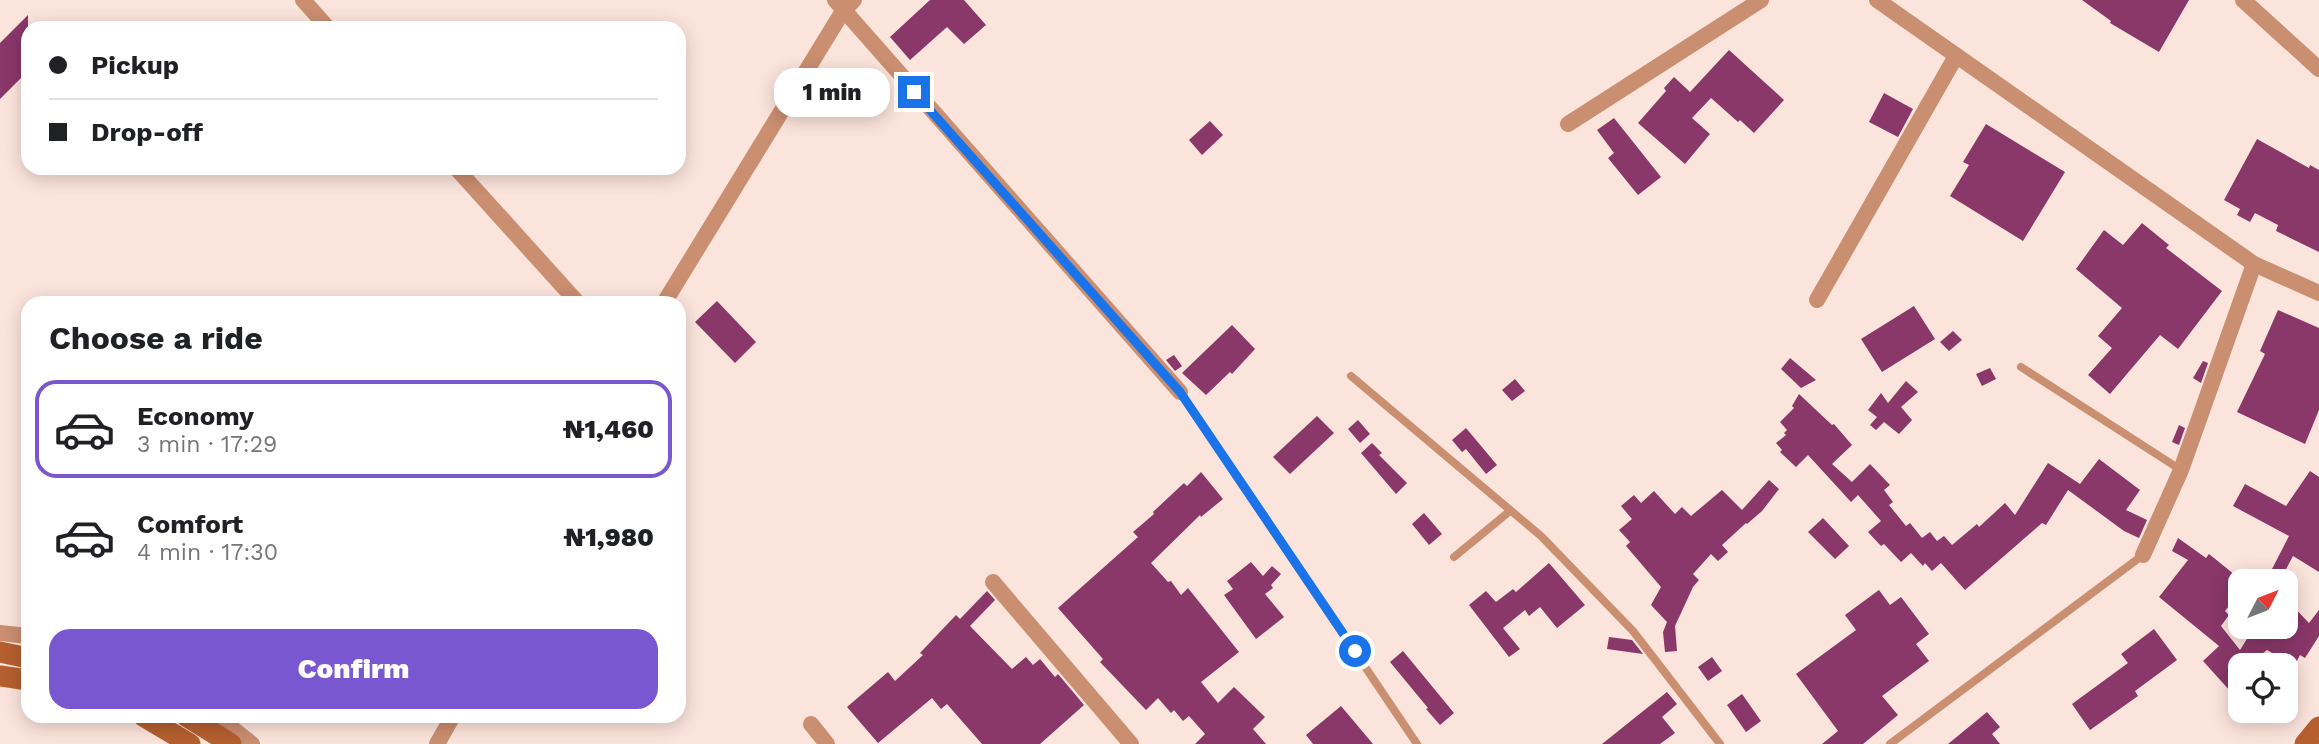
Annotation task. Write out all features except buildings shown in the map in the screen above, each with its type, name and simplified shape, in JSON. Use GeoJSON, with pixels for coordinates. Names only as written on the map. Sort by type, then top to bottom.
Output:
{"type":"FeatureCollection","features":[{"type":"Feature","properties":{"kind":"street"},"geometry":{"type":"LineString","coordinates":[[303,0],[322,21]]}},
{"type":"Feature","properties":{"kind":"street"},"geometry":{"type":"LineString","coordinates":[[1568,124],[1761,0]]}},
{"type":"Feature","properties":{"kind":"street"},"geometry":{"type":"LineString","coordinates":[[1877,0],[2254,264],[2319,293]]}},
{"type":"Feature","properties":{"kind":"street"},"geometry":{"type":"LineString","coordinates":[[2243,0],[2319,69]]}},
{"type":"Feature","properties":{"kind":"street"},"geometry":{"type":"LineString","coordinates":[[668,296],[844,4],[1180,392]]}},
{"type":"Feature","properties":{"kind":"street"},"geometry":{"type":"LineString","coordinates":[[1817,300],[1956,56]]}},
{"type":"Feature","properties":{"kind":"street"},"geometry":{"type":"LineString","coordinates":[[462,175],[573,296]]}},
{"type":"Feature","properties":{"kind":"street"},"geometry":{"type":"LineString","coordinates":[[2143,555],[2181,470],[2254,264]]}},
{"type":"Feature","properties":{"kind":"street"},"geometry":{"type":"LineString","coordinates":[[993,582],[1131,744]]}},
{"type":"Feature","properties":{"kind":"street"},"geometry":{"type":"LineString","coordinates":[[0,633],[21,635]]}},
{"type":"Feature","properties":{"kind":"street"},"geometry":{"type":"LineString","coordinates":[[0,652],[21,656]]}},
{"type":"Feature","properties":{"kind":"street"},"geometry":{"type":"LineString","coordinates":[[0,676],[21,679]]}},
{"type":"Feature","properties":{"kind":"street"},"geometry":{"type":"LineString","coordinates":[[154,723],[190,744]]}},
{"type":"Feature","properties":{"kind":"street"},"geometry":{"type":"LineString","coordinates":[[197,723],[231,744]]}},
{"type":"Feature","properties":{"kind":"street"},"geometry":{"type":"LineString","coordinates":[[226,723],[252,744]]}},
{"type":"Feature","properties":{"kind":"street"},"geometry":{"type":"LineString","coordinates":[[437,744],[449,723]]}},
{"type":"Feature","properties":{"kind":"street"},"geometry":{"type":"LineString","coordinates":[[811,724],[827,744]]}},
{"type":"Feature","properties":{"kind":"street"},"geometry":{"type":"LineString","coordinates":[[2305,744],[2319,727]]}},
{"type":"Feature","properties":{"kind":"lane"},"geometry":{"type":"LineString","coordinates":[[2021,367],[2181,470]]}},
{"type":"Feature","properties":{"kind":"lane"},"geometry":{"type":"LineString","coordinates":[[1352,376],[1541,536],[1633,631],[1720,744]]}},
{"type":"Feature","properties":{"kind":"lane"},"geometry":{"type":"LineString","coordinates":[[1180,392],[1417,744]]}},
{"type":"Feature","properties":{"kind":"lane"},"geometry":{"type":"LineString","coordinates":[[1454,557],[1510,511]]}},
{"type":"Feature","properties":{"kind":"lane"},"geometry":{"type":"LineString","coordinates":[[1890,744],[2143,555]]}},
{"type":"Feature","properties":{"kind":"route"},"geometry":{"type":"LineString","coordinates":[[914,92],[1180,392],[1355,651]]}}]}
